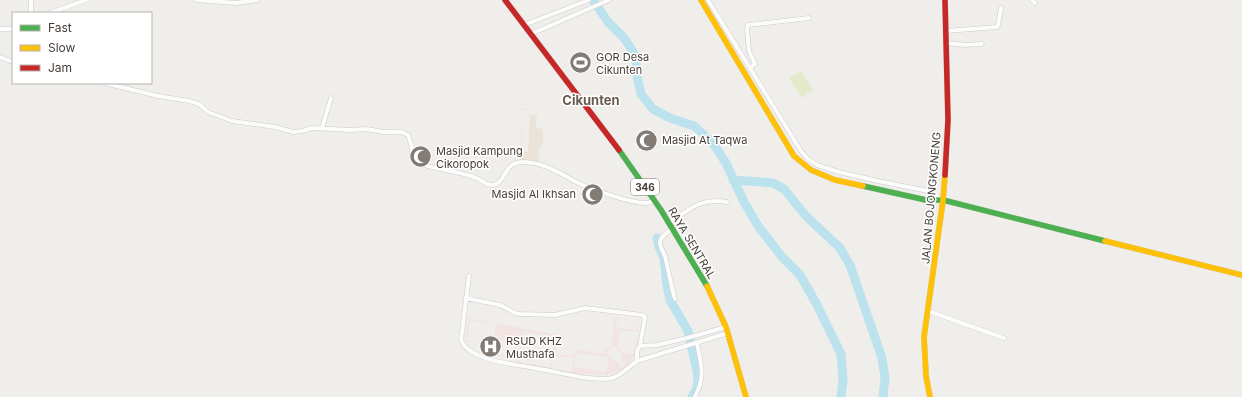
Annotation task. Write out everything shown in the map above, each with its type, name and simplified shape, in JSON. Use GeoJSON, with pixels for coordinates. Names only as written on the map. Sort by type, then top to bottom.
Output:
{"type":"FeatureCollection","features":[{"type":"Feature","properties":{"kind":"main road","name":"RAYA SENTRAL"},"geometry":{"type":"LineString","coordinates":[[505,0],[611,140],[673,229],[703,279],[726,327],[746,397]]}},
{"type":"Feature","properties":{"kind":"main road"},"geometry":{"type":"LineString","coordinates":[[701,0],[717,20],[756,92],[794,156],[811,170],[821,175],[876,189],[926,200],[943,200],[1242,275]]}},
{"type":"Feature","properties":{"kind":"main road","name":"JALAN BOJONGKONENG"},"geometry":{"type":"LineString","coordinates":[[930,397],[927,387],[924,352],[925,332],[943,200],[948,120],[946,0]]}},
{"type":"Feature","properties":{"kind":"street"},"geometry":{"type":"LineString","coordinates":[[30,0],[31,12]]}},
{"type":"Feature","properties":{"kind":"street"},"geometry":{"type":"LineString","coordinates":[[53,12],[86,0]]}},
{"type":"Feature","properties":{"kind":"street"},"geometry":{"type":"LineString","coordinates":[[196,0],[236,3],[256,0]]}},
{"type":"Feature","properties":{"kind":"street"},"geometry":{"type":"LineString","coordinates":[[524,25],[589,0]]}},
{"type":"Feature","properties":{"kind":"street"},"geometry":{"type":"LineString","coordinates":[[531,34],[585,10],[598,2],[609,0]]}},
{"type":"Feature","properties":{"kind":"street"},"geometry":{"type":"LineString","coordinates":[[708,0],[717,20],[750,68],[801,151],[808,159],[817,166],[839,172],[928,191],[943,200]]}},
{"type":"Feature","properties":{"kind":"street"},"geometry":{"type":"LineString","coordinates":[[946,31],[997,27],[1001,8]]}},
{"type":"Feature","properties":{"kind":"street"},"geometry":{"type":"LineString","coordinates":[[750,68],[755,64],[749,51],[748,25],[810,18]]}},
{"type":"Feature","properties":{"kind":"street"},"geometry":{"type":"LineString","coordinates":[[0,29],[12,29]]}},
{"type":"Feature","properties":{"kind":"street"},"geometry":{"type":"LineString","coordinates":[[946,43],[965,45],[982,44]]}},
{"type":"Feature","properties":{"kind":"street"},"geometry":{"type":"LineString","coordinates":[[0,57],[12,62]]}},
{"type":"Feature","properties":{"kind":"street"},"geometry":{"type":"LineString","coordinates":[[108,84],[158,96],[197,103],[204,110],[238,122],[275,127],[293,132],[312,128],[322,128],[402,132],[408,135],[412,147],[412,156],[415,162],[423,166],[476,177],[488,185],[498,183],[513,164],[517,162],[544,166],[576,182],[613,196],[646,203],[654,200]]}},
{"type":"Feature","properties":{"kind":"street"},"geometry":{"type":"LineString","coordinates":[[756,92],[762,88]]}},
{"type":"Feature","properties":{"kind":"street"},"geometry":{"type":"LineString","coordinates":[[322,128],[331,98]]}},
{"type":"Feature","properties":{"kind":"street"},"geometry":{"type":"LineString","coordinates":[[876,189],[878,181]]}},
{"type":"Feature","properties":{"kind":"street"},"geometry":{"type":"LineString","coordinates":[[669,223],[700,203],[716,200],[727,202]]}},
{"type":"Feature","properties":{"kind":"street"},"geometry":{"type":"LineString","coordinates":[[673,229],[664,236],[660,242],[661,250],[666,260],[675,299]]}},
{"type":"Feature","properties":{"kind":"street"},"geometry":{"type":"LineString","coordinates":[[469,276],[465,298],[461,340],[464,346],[486,358],[591,378],[606,379],[614,378],[637,361],[728,333]]}},
{"type":"Feature","properties":{"kind":"street"},"geometry":{"type":"LineString","coordinates":[[465,298],[500,305],[520,314],[555,315],[585,308],[642,315],[645,318],[640,346],[637,351],[637,361]]}},
{"type":"Feature","properties":{"kind":"street"},"geometry":{"type":"LineString","coordinates":[[928,311],[1004,338]]}},
{"type":"Feature","properties":{"kind":"street"},"geometry":{"type":"LineString","coordinates":[[640,346],[657,345],[726,327]]}},
{"type":"Feature","properties":{"kind":"street"},"geometry":{"type":"LineString","coordinates":[[693,344],[703,378],[695,397]]}},
{"type":"Feature","properties":{"kind":"street"},"geometry":{"type":"LineString","coordinates":[[657,345],[660,354]]}},
{"type":"Feature","properties":{"kind":"shaded area"},"geometry":{"type":"Polygon","coordinates":[[[523,109],[530,109],[530,110],[530,115],[537,115],[536,128],[543,129],[543,144],[539,150],[539,162],[520,161],[523,109]],[[523,110],[522,152],[528,152],[530,110],[523,110]]]}},
{"type":"Feature","properties":{"kind":"shaded area","name":"RSUD KHZ Musthafa"},"geometry":{"type":"Polygon","coordinates":[[[615,317],[639,321],[635,355],[631,362],[623,369],[608,375],[570,373],[516,365],[517,358],[488,355],[489,345],[465,341],[468,318],[558,335],[555,354],[573,356],[575,349],[604,354],[603,352],[613,345],[611,344],[615,317]],[[617,318],[616,327],[637,330],[638,322],[617,318]],[[470,320],[467,340],[493,345],[496,324],[470,320]],[[620,330],[617,347],[621,348],[621,352],[634,354],[637,332],[620,330]],[[524,332],[519,362],[550,367],[555,337],[524,332]],[[495,340],[493,354],[519,357],[521,343],[495,340]],[[615,346],[607,352],[614,362],[617,361],[621,368],[625,365],[615,346]],[[576,353],[574,367],[606,372],[609,357],[576,353]],[[553,355],[552,369],[572,371],[574,358],[553,355]]]}},
{"type":"Feature","properties":{"kind":"green space"},"geometry":{"type":"Polygon","coordinates":[[[801,71],[813,90],[802,98],[789,78],[801,71]]]}},
{"type":"Feature","properties":{"kind":"waterway"},"geometry":{"type":"LineString","coordinates":[[593,0],[608,22],[625,39],[636,57],[637,76],[641,94],[653,109],[670,118],[694,126],[712,142],[726,163],[744,202],[758,226],[783,258],[800,275],[816,303],[841,354],[843,380],[841,397]]}},
{"type":"Feature","properties":{"kind":"waterway"},"geometry":{"type":"LineString","coordinates":[[733,180],[773,183],[784,189],[806,216],[840,248],[850,265],[882,358],[885,378],[883,397]]}},
{"type":"Feature","properties":{"kind":"waterway"},"geometry":{"type":"LineString","coordinates":[[657,238],[664,258],[670,300],[688,331],[698,376],[697,388],[692,397]]}},
{"type":"Feature","properties":{"kind":"traffic: fast"},"geometry":{"type":"LineString","coordinates":[[619,150],[661,210],[707,286]]}},
{"type":"Feature","properties":{"kind":"traffic: fast"},"geometry":{"type":"LineString","coordinates":[[863,186],[926,200],[943,200],[1105,241]]}},
{"type":"Feature","properties":{"kind":"traffic: slow"},"geometry":{"type":"LineString","coordinates":[[701,0],[794,156],[811,170],[835,180],[863,186]]}},
{"type":"Feature","properties":{"kind":"traffic: slow"},"geometry":{"type":"LineString","coordinates":[[930,397],[926,376],[924,337],[943,200],[945,175]]}},
{"type":"Feature","properties":{"kind":"traffic: slow"},"geometry":{"type":"LineString","coordinates":[[1105,241],[1242,275]]}},
{"type":"Feature","properties":{"kind":"traffic: slow"},"geometry":{"type":"LineString","coordinates":[[707,286],[726,327],[746,397]]}},
{"type":"Feature","properties":{"kind":"traffic: jam"},"geometry":{"type":"LineString","coordinates":[[505,0],[619,150]]}},
{"type":"Feature","properties":{"kind":"traffic: jam"},"geometry":{"type":"LineString","coordinates":[[945,0],[948,120],[945,175]]}},
{"type":"Feature","properties":{"kind":"place","name":"GOR Desa Cikunten"},"geometry":{"type":"Point","coordinates":[581,63]}},
{"type":"Feature","properties":{"kind":"place","name":"Masjid At Taqwa"},"geometry":{"type":"Point","coordinates":[647,140]}},
{"type":"Feature","properties":{"kind":"place","name":"Masjid Kampung Cikoropok"},"geometry":{"type":"Point","coordinates":[421,157]}},
{"type":"Feature","properties":{"kind":"place","name":"Masjid Al Ikhsan"},"geometry":{"type":"Point","coordinates":[592,194]}},
{"type":"Feature","properties":{"kind":"place","name":"RSUD KHZ Musthafa"},"geometry":{"type":"Point","coordinates":[491,347]}},
{"type":"Feature","properties":{"kind":"district","name":"Cikunten"},"geometry":{"type":"Point","coordinates":[591,100]}}]}
